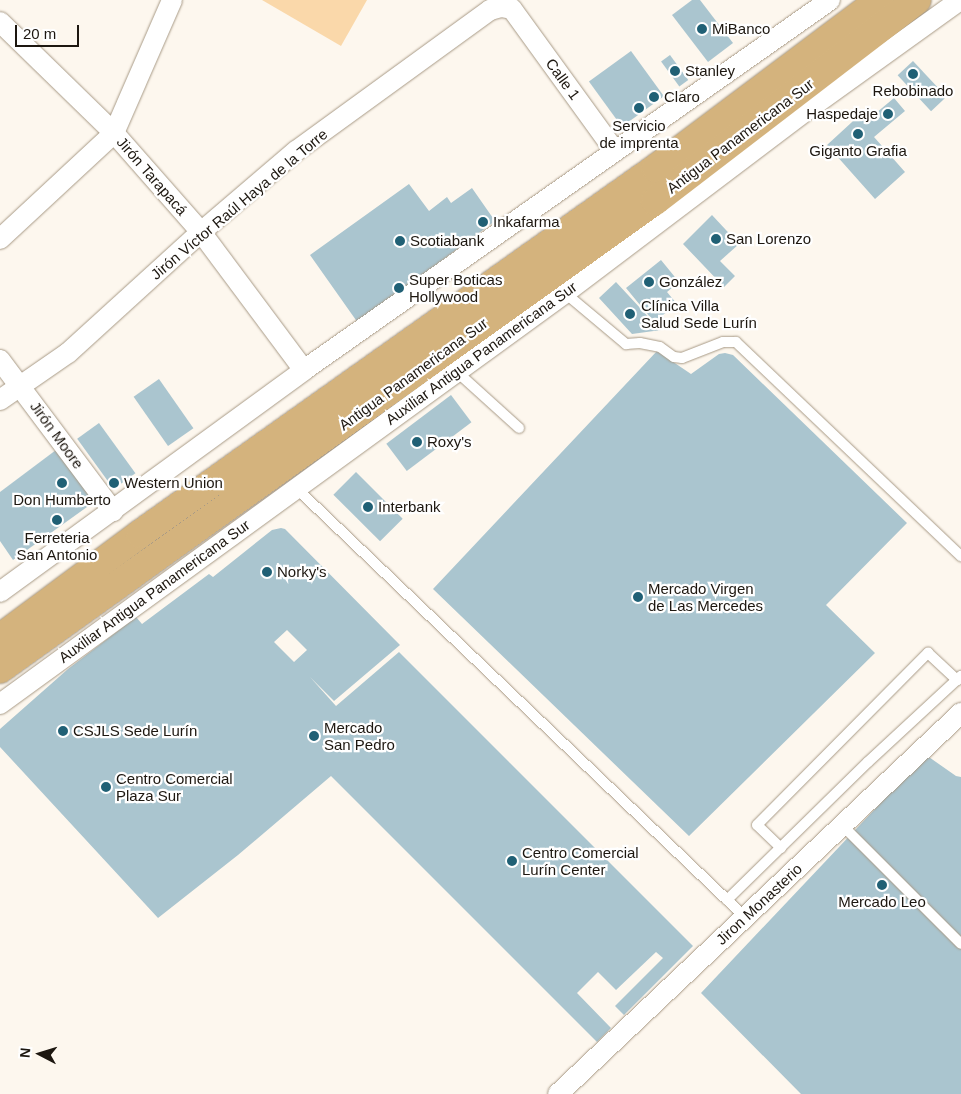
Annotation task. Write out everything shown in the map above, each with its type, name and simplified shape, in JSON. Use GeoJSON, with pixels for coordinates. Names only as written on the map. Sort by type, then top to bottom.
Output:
{"type":"FeatureCollection","features":[{"type":"Feature","properties":{"kind":"main road","name":"Antigua Panamericana Sur"},"geometry":{"type":"LineString","coordinates":[[0,638],[259,450],[656,168],[880,0]]}},
{"type":"Feature","properties":{"kind":"main road","name":"Antigua Panamericana Sur"},"geometry":{"type":"LineString","coordinates":[[0,670],[287,479],[917,0]]}},
{"type":"Feature","properties":{"kind":"street"},"geometry":{"type":"LineString","coordinates":[[0,239],[114,133],[172,0]]}},
{"type":"Feature","properties":{"kind":"street"},"geometry":{"type":"LineString","coordinates":[[0,592],[304,370],[614,150],[830,0]]}},
{"type":"Feature","properties":{"kind":"street","name":"Auxiliar Antigua Panamericana Sur"},"geometry":{"type":"LineString","coordinates":[[0,704],[287,479],[456,371],[565,293],[814,104],[960,0]]}},
{"type":"Feature","properties":{"kind":"street","name":"Jirón Víctor Raúl Haya de la Torre"},"geometry":{"type":"LineString","coordinates":[[0,400],[68,352],[296,151],[490,10],[500,7],[512,9]]}},
{"type":"Feature","properties":{"kind":"street","name":"Calle 1"},"geometry":{"type":"LineString","coordinates":[[512,9],[614,150]]}},
{"type":"Feature","properties":{"kind":"street","name":"Jirón Tarapacá"},"geometry":{"type":"LineString","coordinates":[[0,22],[114,133],[202,232],[304,370]]}},
{"type":"Feature","properties":{"kind":"street","name":"Jirón Moore"},"geometry":{"type":"LineString","coordinates":[[0,360],[113,511]]}},
{"type":"Feature","properties":{"kind":"street","name":"Jiron Monasterio"},"geometry":{"type":"LineString","coordinates":[[558,1094],[961,713]]}},
{"type":"Feature","properties":{"kind":"lane"},"geometry":{"type":"LineString","coordinates":[[565,293],[626,344],[640,343],[660,347],[674,357],[682,358],[723,342],[736,342],[961,556]]}},
{"type":"Feature","properties":{"kind":"lane"},"geometry":{"type":"LineString","coordinates":[[456,371],[519,428]]}},
{"type":"Feature","properties":{"kind":"lane"},"geometry":{"type":"LineString","coordinates":[[259,450],[287,479],[745,917]]}},
{"type":"Feature","properties":{"kind":"lane"},"geometry":{"type":"LineString","coordinates":[[727,900],[781,848],[868,762],[959,678],[928,653],[758,825],[781,848]]}},
{"type":"Feature","properties":{"kind":"lane"},"geometry":{"type":"LineString","coordinates":[[842,825],[961,944]]}},
{"type":"Feature","properties":{"kind":"shaded area"},"geometry":{"type":"Polygon","coordinates":[[[262,0],[367,0],[341,46],[262,0]]]}},
{"type":"Feature","properties":{"kind":"building","name":"MiBanco"},"geometry":{"type":"Polygon","coordinates":[[[692,0],[700,0],[733,43],[708,62],[672,15],[692,0]]]}},
{"type":"Feature","properties":{"kind":"building"},"geometry":{"type":"Polygon","coordinates":[[[631,51],[664,96],[622,127],[589,82],[631,51]]]}},
{"type":"Feature","properties":{"kind":"building","name":"Stanley"},"geometry":{"type":"Polygon","coordinates":[[[670,55],[688,80],[679,87],[661,61],[670,55]]]}},
{"type":"Feature","properties":{"kind":"building"},"geometry":{"type":"Polygon","coordinates":[[[913,61],[946,97],[931,111],[898,75],[913,61]]]}},
{"type":"Feature","properties":{"kind":"building"},"geometry":{"type":"Polygon","coordinates":[[[894,98],[905,111],[874,137],[905,172],[875,199],[827,145],[864,111],[870,118],[894,98]]]}},
{"type":"Feature","properties":{"kind":"building"},"geometry":{"type":"Polygon","coordinates":[[[409,184],[429,211],[447,197],[451,203],[472,188],[495,221],[358,323],[310,255],[409,184]]]}},
{"type":"Feature","properties":{"kind":"building"},"geometry":{"type":"Polygon","coordinates":[[[712,215],[739,244],[720,261],[735,276],[724,287],[683,244],[712,215]]]}},
{"type":"Feature","properties":{"kind":"building"},"geometry":{"type":"Polygon","coordinates":[[[661,260],[679,282],[667,292],[677,304],[654,322],[626,288],[661,260]]]}},
{"type":"Feature","properties":{"kind":"building","name":"Clínica Villa Salud Sede Lurín"},"geometry":{"type":"Polygon","coordinates":[[[616,282],[661,330],[632,334],[599,298],[616,282]]]}},
{"type":"Feature","properties":{"kind":"building","name":"Mercado Virgen de Las Mercedes"},"geometry":{"type":"Polygon","coordinates":[[[657,351],[691,374],[719,354],[733,355],[907,523],[826,605],[875,653],[689,836],[433,589],[657,351]]]}},
{"type":"Feature","properties":{"kind":"building"},"geometry":{"type":"Polygon","coordinates":[[[159,379],[193,428],[168,446],[134,397],[159,379]]]}},
{"type":"Feature","properties":{"kind":"building"},"geometry":{"type":"Polygon","coordinates":[[[451,395],[471,422],[407,471],[386,444],[451,395]]]}},
{"type":"Feature","properties":{"kind":"building"},"geometry":{"type":"Polygon","coordinates":[[[99,423],[135,473],[114,489],[77,439],[99,423]]]}},
{"type":"Feature","properties":{"kind":"building"},"geometry":{"type":"Polygon","coordinates":[[[60,447],[94,495],[94,502],[13,560],[0,541],[0,492],[60,447]]]}},
{"type":"Feature","properties":{"kind":"building","name":"Interbank"},"geometry":{"type":"Polygon","coordinates":[[[356,472],[403,519],[380,541],[333,495],[356,472]]]}},
{"type":"Feature","properties":{"kind":"building"},"geometry":{"type":"Polygon","coordinates":[[[285,529],[400,645],[334,701],[310,677],[336,706],[399,652],[693,946],[624,1015],[615,1006],[663,958],[656,952],[616,990],[598,972],[577,993],[611,1028],[597,1042],[331,776],[238,855],[158,918],[0,747],[0,729],[68,669],[136,617],[142,624],[209,574],[213,577],[272,530],[285,529]],[[287,630],[274,642],[294,662],[307,650],[287,630]]]}},
{"type":"Feature","properties":{"kind":"building","name":"Mercado Leo"},"geometry":{"type":"Polygon","coordinates":[[[926,755],[956,776],[961,777],[961,1094],[801,1094],[701,993],[926,755]]]}},
{"type":"Feature","properties":{"kind":"place","name":"MiBanco"},"geometry":{"type":"Point","coordinates":[702,29]}},
{"type":"Feature","properties":{"kind":"place","name":"Stanley"},"geometry":{"type":"Point","coordinates":[675,71]}},
{"type":"Feature","properties":{"kind":"place","name":"Rebobinado"},"geometry":{"type":"Point","coordinates":[913,74]}},
{"type":"Feature","properties":{"kind":"place","name":"Claro"},"geometry":{"type":"Point","coordinates":[654,97]}},
{"type":"Feature","properties":{"kind":"place","name":"Servicio de imprenta"},"geometry":{"type":"Point","coordinates":[639,108]}},
{"type":"Feature","properties":{"kind":"place","name":"Haspedaje"},"geometry":{"type":"Point","coordinates":[888,114]}},
{"type":"Feature","properties":{"kind":"place","name":"Giganto Grafia"},"geometry":{"type":"Point","coordinates":[858,134]}},
{"type":"Feature","properties":{"kind":"place","name":"Inkafarma"},"geometry":{"type":"Point","coordinates":[483,222]}},
{"type":"Feature","properties":{"kind":"place","name":"San Lorenzo"},"geometry":{"type":"Point","coordinates":[716,239]}},
{"type":"Feature","properties":{"kind":"place","name":"Scotiabank"},"geometry":{"type":"Point","coordinates":[400,241]}},
{"type":"Feature","properties":{"kind":"place","name":"González"},"geometry":{"type":"Point","coordinates":[649,282]}},
{"type":"Feature","properties":{"kind":"place","name":"Super Boticas Hollywood"},"geometry":{"type":"Point","coordinates":[399,288]}},
{"type":"Feature","properties":{"kind":"place","name":"Clínica Villa Salud Sede Lurín"},"geometry":{"type":"Point","coordinates":[630,314]}},
{"type":"Feature","properties":{"kind":"place","name":"Roxy's"},"geometry":{"type":"Point","coordinates":[417,442]}},
{"type":"Feature","properties":{"kind":"place","name":"Don Humberto"},"geometry":{"type":"Point","coordinates":[62,483]}},
{"type":"Feature","properties":{"kind":"place","name":"Western Union"},"geometry":{"type":"Point","coordinates":[114,483]}},
{"type":"Feature","properties":{"kind":"place","name":"Interbank"},"geometry":{"type":"Point","coordinates":[368,507]}},
{"type":"Feature","properties":{"kind":"place","name":"Ferreteria San Antonio"},"geometry":{"type":"Point","coordinates":[57,520]}},
{"type":"Feature","properties":{"kind":"place","name":"Norky's"},"geometry":{"type":"Point","coordinates":[267,572]}},
{"type":"Feature","properties":{"kind":"place","name":"Mercado Virgen de Las Mercedes"},"geometry":{"type":"Point","coordinates":[638,597]}},
{"type":"Feature","properties":{"kind":"place","name":"CSJLS Sede Lurín"},"geometry":{"type":"Point","coordinates":[63,731]}},
{"type":"Feature","properties":{"kind":"place","name":"Mercado San Pedro"},"geometry":{"type":"Point","coordinates":[314,736]}},
{"type":"Feature","properties":{"kind":"place","name":"Centro Comercial Plaza Sur"},"geometry":{"type":"Point","coordinates":[106,787]}},
{"type":"Feature","properties":{"kind":"place","name":"Centro Comercial Lurín Center"},"geometry":{"type":"Point","coordinates":[512,861]}},
{"type":"Feature","properties":{"kind":"place","name":"Mercado Leo"},"geometry":{"type":"Point","coordinates":[882,885]}}]}
